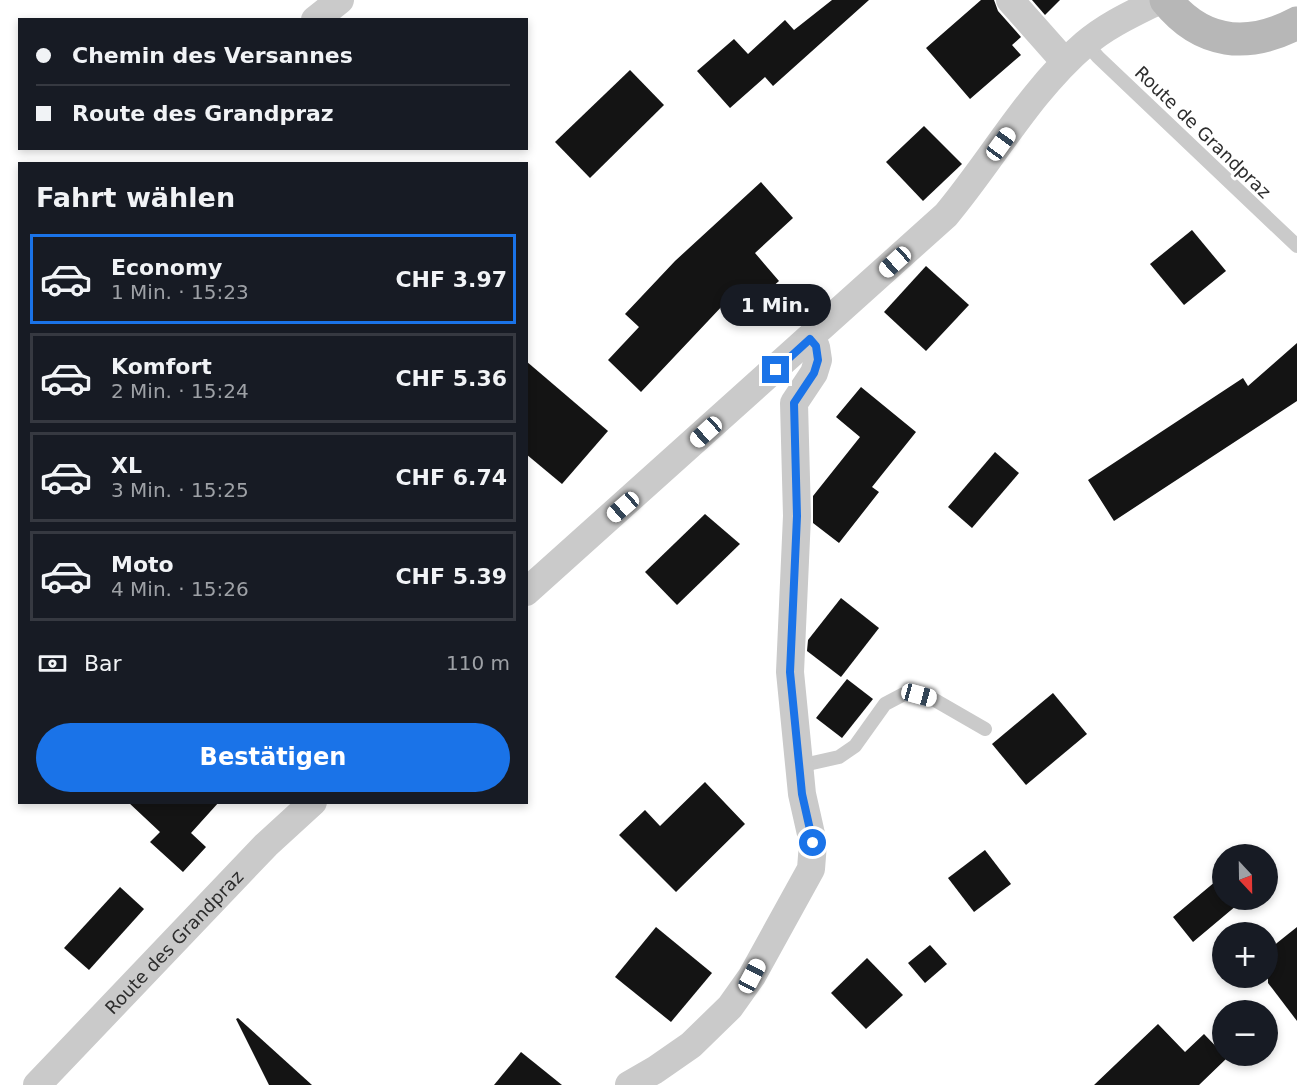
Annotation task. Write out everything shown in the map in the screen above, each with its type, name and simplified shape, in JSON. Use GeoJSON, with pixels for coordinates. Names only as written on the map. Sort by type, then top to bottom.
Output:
{"type":"FeatureCollection","features":[{"type":"Feature","properties":{"kind":"street"},"geometry":{"type":"LineString","coordinates":[[318,18],[340,0]]}},
{"type":"Feature","properties":{"kind":"street"},"geometry":{"type":"LineString","coordinates":[[1010,0],[1065,62]]}},
{"type":"Feature","properties":{"kind":"street"},"geometry":{"type":"LineString","coordinates":[[528,590],[946,215],[972,185],[1037,94],[1065,62],[1111,25],[1160,0]]}},
{"type":"Feature","properties":{"kind":"street"},"geometry":{"type":"LineString","coordinates":[[1167,0],[1176,12],[1192,25],[1212,35],[1232,40],[1254,39],[1277,34],[1297,23]]}},
{"type":"Feature","properties":{"kind":"street"},"geometry":{"type":"LineString","coordinates":[[628,1085],[655,1070],[691,1045],[730,1007],[752,976],[811,869],[813,843],[802,794],[790,672],[797,516],[794,403],[814,373],[818,360],[816,346],[810,339]]}},
{"type":"Feature","properties":{"kind":"street","name":"Route des Grandpraz"},"geometry":{"type":"LineString","coordinates":[[37,1085],[266,844],[311,804]]}},
{"type":"Feature","properties":{"kind":"lane","name":"Route de Grandpraz"},"geometry":{"type":"LineString","coordinates":[[1086,43],[1297,246]]}},
{"type":"Feature","properties":{"kind":"lane"},"geometry":{"type":"LineString","coordinates":[[800,766],[826,761],[847,752],[855,746],[885,705],[904,694],[933,699],[985,729]]}},
{"type":"Feature","properties":{"kind":"building"},"geometry":{"type":"Polygon","coordinates":[[[832,0],[869,0],[773,86],[765,77],[730,108],[697,71],[734,39],[748,54],[785,20],[794,30],[832,0]]]}},
{"type":"Feature","properties":{"kind":"building"},"geometry":{"type":"Polygon","coordinates":[[[981,0],[994,0],[998,11],[1021,37],[1012,45],[1021,55],[970,99],[926,48],[981,0]]]}},
{"type":"Feature","properties":{"kind":"building"},"geometry":{"type":"Polygon","coordinates":[[[1032,0],[1060,0],[1045,15],[1032,0]]]}},
{"type":"Feature","properties":{"kind":"building"},"geometry":{"type":"Polygon","coordinates":[[[630,70],[664,105],[590,178],[555,142],[630,70]]]}},
{"type":"Feature","properties":{"kind":"building"},"geometry":{"type":"Polygon","coordinates":[[[924,126],[962,164],[923,201],[886,162],[924,126]]]}},
{"type":"Feature","properties":{"kind":"building"},"geometry":{"type":"Polygon","coordinates":[[[761,182],[793,218],[755,253],[779,281],[738,318],[725,303],[641,392],[608,360],[639,327],[625,314],[675,261],[761,182]]]}},
{"type":"Feature","properties":{"kind":"building"},"geometry":{"type":"Polygon","coordinates":[[[1192,230],[1226,271],[1184,305],[1150,264],[1192,230]]]}},
{"type":"Feature","properties":{"kind":"building"},"geometry":{"type":"Polygon","coordinates":[[[926,266],[969,305],[926,351],[884,312],[926,266]]]}},
{"type":"Feature","properties":{"kind":"building"},"geometry":{"type":"Polygon","coordinates":[[[1297,343],[1297,401],[1114,521],[1088,480],[1243,378],[1248,386],[1297,343]]]}},
{"type":"Feature","properties":{"kind":"building"},"geometry":{"type":"Polygon","coordinates":[[[528,363],[608,431],[562,484],[528,456],[528,363]]]}},
{"type":"Feature","properties":{"kind":"building"},"geometry":{"type":"Polygon","coordinates":[[[861,387],[916,432],[872,487],[879,492],[839,543],[813,523],[813,496],[860,437],[836,417],[861,387]]]}},
{"type":"Feature","properties":{"kind":"building"},"geometry":{"type":"Polygon","coordinates":[[[995,452],[1019,473],[972,528],[948,507],[995,452]]]}},
{"type":"Feature","properties":{"kind":"building"},"geometry":{"type":"Polygon","coordinates":[[[705,514],[740,544],[677,605],[645,572],[705,514]]]}},
{"type":"Feature","properties":{"kind":"building"},"geometry":{"type":"Polygon","coordinates":[[[841,598],[879,628],[841,677],[807,651],[808,640],[841,598]]]}},
{"type":"Feature","properties":{"kind":"building"},"geometry":{"type":"Polygon","coordinates":[[[847,679],[873,699],[842,738],[816,718],[847,679]]]}},
{"type":"Feature","properties":{"kind":"building"},"geometry":{"type":"Polygon","coordinates":[[[1053,693],[1087,734],[1026,785],[992,744],[1053,693]]]}},
{"type":"Feature","properties":{"kind":"building"},"geometry":{"type":"Polygon","coordinates":[[[705,782],[745,824],[676,892],[619,835],[645,810],[660,826],[705,782]]]}},
{"type":"Feature","properties":{"kind":"building"},"geometry":{"type":"Polygon","coordinates":[[[130,804],[217,804],[191,833],[206,847],[183,872],[150,842],[160,832],[130,804]]]}},
{"type":"Feature","properties":{"kind":"building"},"geometry":{"type":"Polygon","coordinates":[[[985,850],[1011,884],[974,912],[948,878],[985,850]]]}},
{"type":"Feature","properties":{"kind":"building"},"geometry":{"type":"Polygon","coordinates":[[[1212,884],[1212,910],[1231,910],[1217,922],[1212,922],[1212,926],[1193,942],[1173,917],[1212,884]]]}},
{"type":"Feature","properties":{"kind":"building"},"geometry":{"type":"Polygon","coordinates":[[[120,887],[144,909],[89,970],[64,948],[120,887]]]}},
{"type":"Feature","properties":{"kind":"building"},"geometry":{"type":"Polygon","coordinates":[[[656,927],[712,973],[671,1022],[615,977],[656,927]]]}},
{"type":"Feature","properties":{"kind":"building"},"geometry":{"type":"Polygon","coordinates":[[[1297,927],[1297,1021],[1272,988],[1278,988],[1278,942],[1297,927]]]}},
{"type":"Feature","properties":{"kind":"building"},"geometry":{"type":"Polygon","coordinates":[[[930,945],[947,964],[925,983],[908,963],[930,945]]]}},
{"type":"Feature","properties":{"kind":"building"},"geometry":{"type":"Polygon","coordinates":[[[867,958],[903,995],[866,1029],[831,993],[867,958]]]}},
{"type":"Feature","properties":{"kind":"building"},"geometry":{"type":"Polygon","coordinates":[[[238,1018],[312,1085],[269,1085],[236,1019],[238,1018]]]}},
{"type":"Feature","properties":{"kind":"building"},"geometry":{"type":"Polygon","coordinates":[[[1158,1024],[1185,1052],[1204,1034],[1212,1042],[1212,1066],[1219,1066],[1199,1085],[1094,1085],[1158,1024]]]}},
{"type":"Feature","properties":{"kind":"building"},"geometry":{"type":"Polygon","coordinates":[[[521,1052],[562,1085],[494,1085],[521,1052]]]}},
{"type":"Feature","properties":{"kind":"route"},"geometry":{"type":"LineString","coordinates":[[776,370],[810,339],[816,346],[819,353],[814,373],[794,403],[797,516],[790,672],[802,794],[813,843]]}}]}
